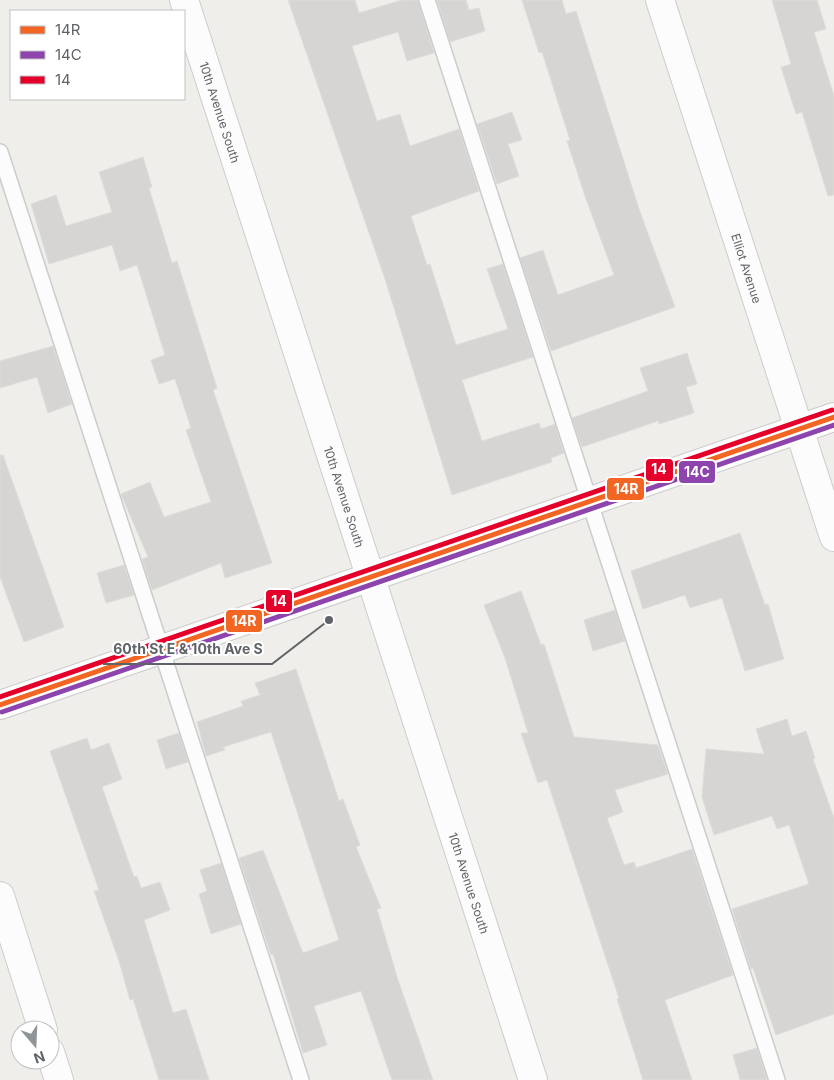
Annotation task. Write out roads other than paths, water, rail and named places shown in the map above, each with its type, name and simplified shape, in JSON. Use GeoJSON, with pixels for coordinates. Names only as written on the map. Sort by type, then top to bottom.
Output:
{"type":"FeatureCollection","features":[{"type":"Feature","properties":{"kind":"street","name":"10th Avenue South"},"geometry":{"type":"LineString","coordinates":[[184,0],[533,1080]]}},
{"type":"Feature","properties":{"kind":"street","name":"Elliot Avenue"},"geometry":{"type":"LineString","coordinates":[[660,0],[834,537]]}},
{"type":"Feature","properties":{"kind":"street"},"geometry":{"type":"LineString","coordinates":[[0,705],[834,417]]}},
{"type":"Feature","properties":{"kind":"street"},"geometry":{"type":"LineString","coordinates":[[0,896],[40,1020]]}},
{"type":"Feature","properties":{"kind":"lane"},"geometry":{"type":"LineString","coordinates":[[427,0],[777,1080]]}},
{"type":"Feature","properties":{"kind":"lane"},"geometry":{"type":"LineString","coordinates":[[0,152],[302,1080]]}},
{"type":"Feature","properties":{"kind":"place","name":"60th St E & 10th Ave S"},"geometry":{"type":"Point","coordinates":[329,620]}}]}
